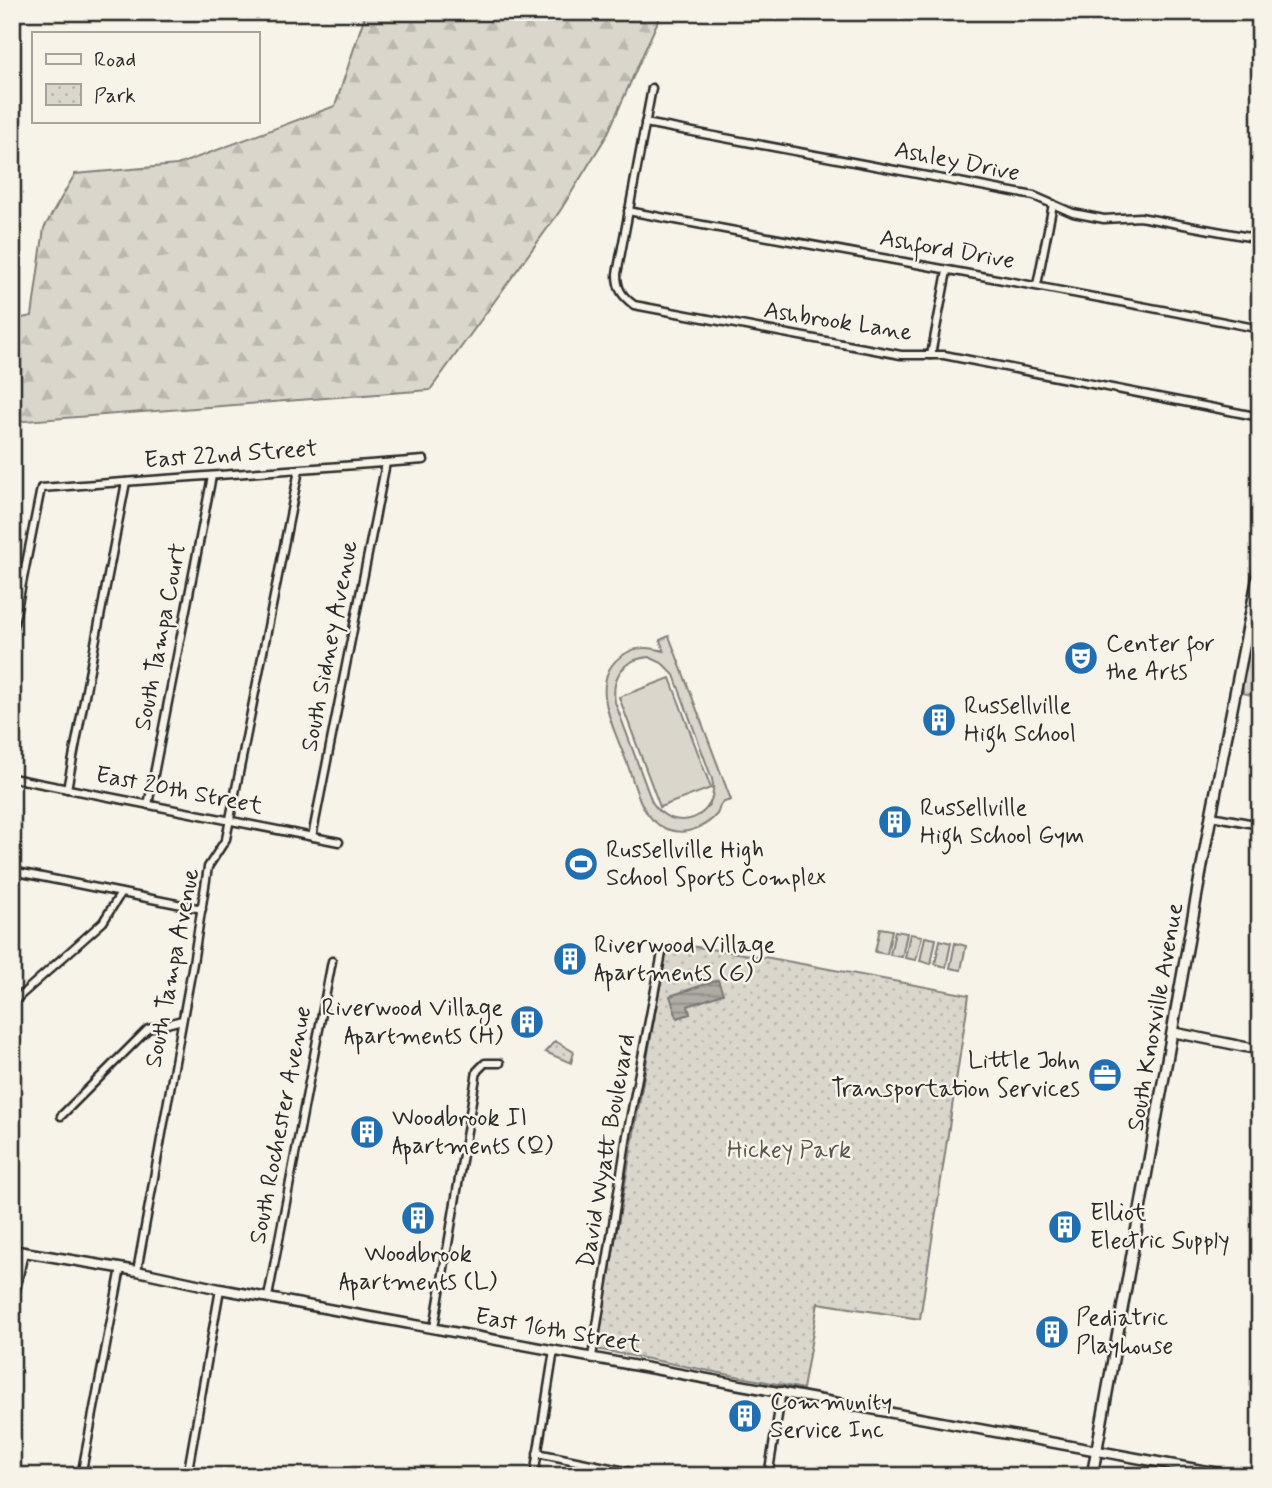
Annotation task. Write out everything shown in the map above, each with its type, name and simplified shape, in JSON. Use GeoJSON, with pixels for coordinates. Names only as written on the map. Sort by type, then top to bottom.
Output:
{"type":"FeatureCollection","features":[{"type":"Feature","properties":{"kind":"main road","name":"South Knoxville Avenue"},"geometry":{"type":"LineString","coordinates":[[1092,1476],[1260,566]]}},
{"type":"Feature","properties":{"kind":"street","name":"Ashbrook Lane"},"geometry":{"type":"LineString","coordinates":[[652,88],[617,283],[622,295],[634,305],[901,355],[944,355],[1260,417]]}},
{"type":"Feature","properties":{"kind":"street","name":"Ashley Drive"},"geometry":{"type":"LineString","coordinates":[[645,124],[1011,192],[1034,197],[1073,213],[1104,219],[1140,218],[1260,239]]}},
{"type":"Feature","properties":{"kind":"street"},"geometry":{"type":"LineString","coordinates":[[1037,285],[1054,204]]}},
{"type":"Feature","properties":{"kind":"street","name":"Ashford Drive"},"geometry":{"type":"LineString","coordinates":[[628,211],[947,271],[1037,285],[1260,329]]}},
{"type":"Feature","properties":{"kind":"street"},"geometry":{"type":"LineString","coordinates":[[931,355],[947,271]]}},
{"type":"Feature","properties":{"kind":"street","name":"East 22nd Street"},"geometry":{"type":"LineString","coordinates":[[12,634],[41,488],[424,460]]}},
{"type":"Feature","properties":{"kind":"street","name":"South Sidney Avenue"},"geometry":{"type":"LineString","coordinates":[[312,837],[386,463]]}},
{"type":"Feature","properties":{"kind":"street","name":"South Tampa Avenue"},"geometry":{"type":"LineString","coordinates":[[137,1271],[208,867],[226,839],[299,470]]}},
{"type":"Feature","properties":{"kind":"street","name":"South Tampa Court"},"geometry":{"type":"LineString","coordinates":[[148,804],[212,476]]}},
{"type":"Feature","properties":{"kind":"street"},"geometry":{"type":"LineString","coordinates":[[67,789],[126,482]]}},
{"type":"Feature","properties":{"kind":"street","name":"East 20th Street"},"geometry":{"type":"LineString","coordinates":[[12,778],[339,842]]}},
{"type":"Feature","properties":{"kind":"street"},"geometry":{"type":"LineString","coordinates":[[1212,816],[1260,825]]}},
{"type":"Feature","properties":{"kind":"street"},"geometry":{"type":"LineString","coordinates":[[12,870],[202,909]]}},
{"type":"Feature","properties":{"kind":"street"},"geometry":{"type":"LineString","coordinates":[[12,1003],[103,922],[121,893]]}},
{"type":"Feature","properties":{"kind":"street","name":"David Wyatt Boulevard"},"geometry":{"type":"LineString","coordinates":[[592,1357],[627,1135],[662,953]]}},
{"type":"Feature","properties":{"kind":"street","name":"South Rochester Avenue"},"geometry":{"type":"LineString","coordinates":[[268,1297],[332,961]]}},
{"type":"Feature","properties":{"kind":"street"},"geometry":{"type":"LineString","coordinates":[[61,1116],[148,1029],[182,1020]]}},
{"type":"Feature","properties":{"kind":"street"},"geometry":{"type":"LineString","coordinates":[[1172,1032],[1260,1050]]}},
{"type":"Feature","properties":{"kind":"street"},"geometry":{"type":"LineString","coordinates":[[434,1328],[477,1071],[485,1063],[500,1063]]}},
{"type":"Feature","properties":{"kind":"street","name":"East 16th Street"},"geometry":{"type":"LineString","coordinates":[[12,1250],[121,1268],[220,1289],[1234,1476]]}},
{"type":"Feature","properties":{"kind":"street"},"geometry":{"type":"LineString","coordinates":[[12,1310],[24,1252]]}},
{"type":"Feature","properties":{"kind":"street"},"geometry":{"type":"LineString","coordinates":[[81,1476],[121,1268]]}},
{"type":"Feature","properties":{"kind":"street"},"geometry":{"type":"LineString","coordinates":[[187,1476],[220,1289]]}},
{"type":"Feature","properties":{"kind":"street"},"geometry":{"type":"LineString","coordinates":[[534,1476],[554,1350]]}},
{"type":"Feature","properties":{"kind":"street"},"geometry":{"type":"LineString","coordinates":[[768,1476],[782,1391]]}},
{"type":"Feature","properties":{"kind":"street"},"geometry":{"type":"LineString","coordinates":[[537,1453],[630,1474]]}},
{"type":"Feature","properties":{"kind":"green space"},"geometry":{"type":"Polygon","coordinates":[[[366,12],[662,12],[607,135],[560,211],[430,390],[12,422],[12,320],[32,316],[44,228],[75,174],[177,165],[335,106],[366,12]]]}},
{"type":"Feature","properties":{"kind":"green space"},"geometry":{"type":"Polygon","coordinates":[[[1260,539],[1260,697],[1243,693],[1240,635],[1260,539]]]}},
{"type":"Feature","properties":{"kind":"green space"},"geometry":{"type":"Polygon","coordinates":[[[669,636],[731,800],[721,804],[717,814],[708,822],[686,831],[662,827],[644,808],[611,722],[605,692],[606,678],[612,665],[633,650],[648,648],[664,651],[660,640],[669,636]],[[649,657],[632,661],[617,677],[615,702],[652,802],[671,818],[683,820],[703,812],[709,804],[713,793],[712,779],[674,675],[662,663],[649,657]]]}},
{"type":"Feature","properties":{"kind":"green space"},"geometry":{"type":"Polygon","coordinates":[[[670,678],[711,788],[660,807],[619,697],[670,678]]]}},
{"type":"Feature","properties":{"kind":"green space"},"geometry":{"type":"Polygon","coordinates":[[[880,928],[892,930],[887,954],[875,952],[880,928]]]}},
{"type":"Feature","properties":{"kind":"green space"},"geometry":{"type":"Polygon","coordinates":[[[895,931],[907,933],[902,957],[890,955],[895,931]]]}},
{"type":"Feature","properties":{"kind":"green space"},"geometry":{"type":"Polygon","coordinates":[[[910,934],[922,936],[916,960],[905,958],[910,934]]]}},
{"type":"Feature","properties":{"kind":"green space"},"geometry":{"type":"Polygon","coordinates":[[[925,937],[936,939],[931,964],[920,961],[925,937]]]}},
{"type":"Feature","properties":{"kind":"green space"},"geometry":{"type":"Polygon","coordinates":[[[940,940],[951,943],[946,967],[935,964],[940,940]]]}},
{"type":"Feature","properties":{"kind":"green space","name":"Hickey Park"},"geometry":{"type":"Polygon","coordinates":[[[670,943],[770,958],[969,995],[920,1319],[818,1303],[803,1389],[596,1349],[665,957],[670,943]]]}},
{"type":"Feature","properties":{"kind":"green space"},"geometry":{"type":"Polygon","coordinates":[[[955,943],[966,946],[961,970],[950,968],[955,943]]]}},
{"type":"Feature","properties":{"kind":"green space"},"geometry":{"type":"Polygon","coordinates":[[[555,1041],[574,1052],[571,1063],[545,1052],[555,1041]]]}},
{"type":"Feature","properties":{"kind":"shaded area"},"geometry":{"type":"Polygon","coordinates":[[[718,980],[723,994],[688,1006],[690,1014],[677,1018],[670,996],[718,980]]]}},
{"type":"Feature","properties":{"kind":"place","name":"Center for the Arts"},"geometry":{"type":"Point","coordinates":[1081,658]}},
{"type":"Feature","properties":{"kind":"place","name":"Russellville High School"},"geometry":{"type":"Point","coordinates":[939,720]}},
{"type":"Feature","properties":{"kind":"place","name":"Russellville High School Gym"},"geometry":{"type":"Point","coordinates":[895,822]}},
{"type":"Feature","properties":{"kind":"place","name":"Russellville High School Sports Complex"},"geometry":{"type":"Point","coordinates":[581,864]}},
{"type":"Feature","properties":{"kind":"place","name":"Riverwood Village Apartments (G)"},"geometry":{"type":"Point","coordinates":[570,959]}},
{"type":"Feature","properties":{"kind":"place","name":"Riverwood Village Apartments (H)"},"geometry":{"type":"Point","coordinates":[527,1022]}},
{"type":"Feature","properties":{"kind":"place","name":"Little John Transportation Services"},"geometry":{"type":"Point","coordinates":[1105,1075]}},
{"type":"Feature","properties":{"kind":"place","name":"Woodbrook II Apartments (Q)"},"geometry":{"type":"Point","coordinates":[367,1132]}},
{"type":"Feature","properties":{"kind":"place","name":"Woodbrook Apartments (L)"},"geometry":{"type":"Point","coordinates":[418,1218]}},
{"type":"Feature","properties":{"kind":"place","name":"Elliot Electric Supply"},"geometry":{"type":"Point","coordinates":[1065,1227]}},
{"type":"Feature","properties":{"kind":"place","name":"Pediatric Playhouse"},"geometry":{"type":"Point","coordinates":[1052,1332]}},
{"type":"Feature","properties":{"kind":"place","name":"Community Service Inc"},"geometry":{"type":"Point","coordinates":[745,1416]}}]}
